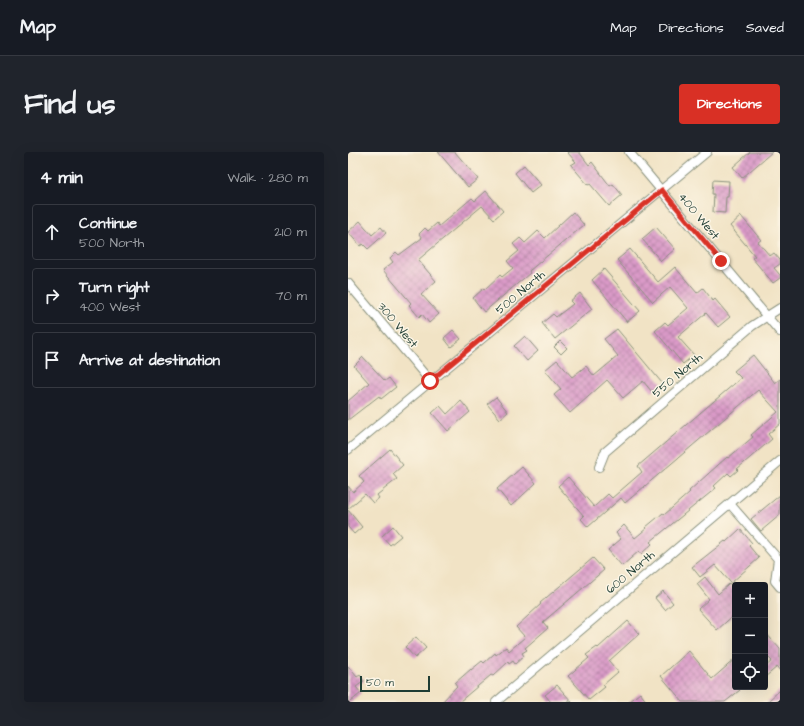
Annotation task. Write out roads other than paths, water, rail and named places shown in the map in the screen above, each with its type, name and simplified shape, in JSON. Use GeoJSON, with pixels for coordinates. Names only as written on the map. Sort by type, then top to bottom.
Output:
{"type":"FeatureCollection","features":[{"type":"Feature","properties":{"kind":"street","name":"400 West"},"geometry":{"type":"LineString","coordinates":[[629,152],[780,332]]}},
{"type":"Feature","properties":{"kind":"street","name":"500 North"},"geometry":{"type":"LineString","coordinates":[[348,450],[707,152]]}},
{"type":"Feature","properties":{"kind":"street","name":"300 West"},"geometry":{"type":"LineString","coordinates":[[348,283],[430,381]]}},
{"type":"Feature","properties":{"kind":"street","name":"550 North"},"geometry":{"type":"LineString","coordinates":[[598,467],[605,452],[752,326],[780,308]]}},
{"type":"Feature","properties":{"kind":"street","name":"600 North"},"geometry":{"type":"LineString","coordinates":[[496,702],[780,461]]}},
{"type":"Feature","properties":{"kind":"street"},"geometry":{"type":"LineString","coordinates":[[730,504],[778,559],[775,581],[780,587]]}}]}
